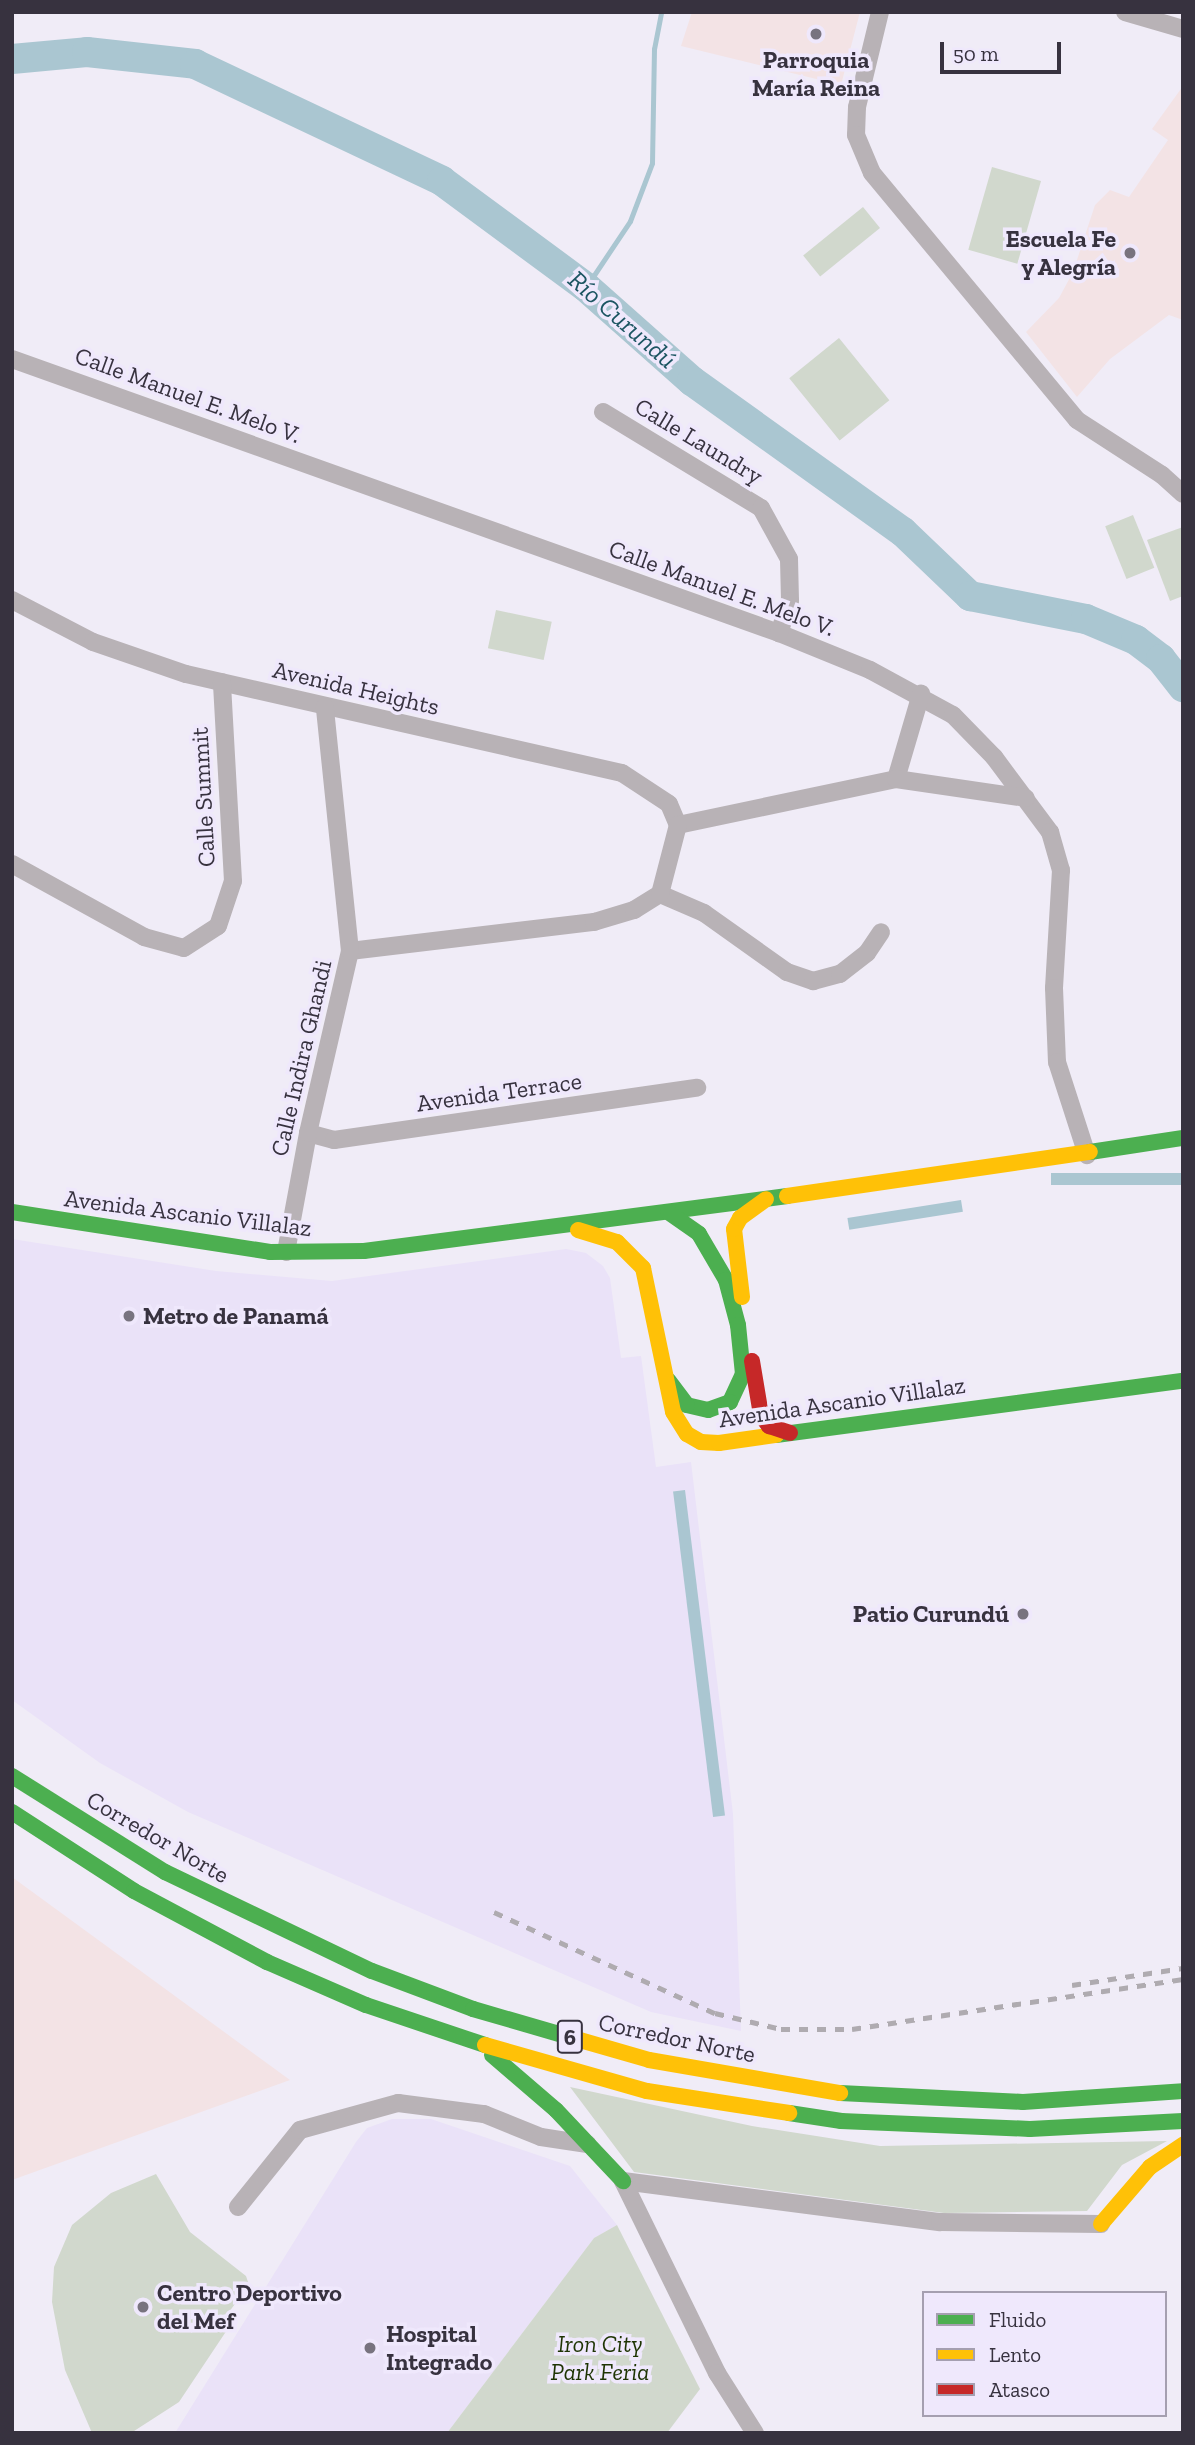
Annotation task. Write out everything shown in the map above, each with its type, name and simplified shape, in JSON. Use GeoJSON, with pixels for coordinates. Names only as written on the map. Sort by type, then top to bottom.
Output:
{"type":"FeatureCollection","features":[{"type":"Feature","properties":{"kind":"main road","name":"Avenida Ascanio Villalaz"},"geometry":{"type":"LineString","coordinates":[[12,1213],[286,1252],[364,1251],[567,1228],[770,1196],[1087,1155],[1183,1138]]}},
{"type":"Feature","properties":{"kind":"main road"},"geometry":{"type":"LineString","coordinates":[[770,1196],[737,1221],[734,1244],[760,1411],[769,1426],[790,1433]]}},
{"type":"Feature","properties":{"kind":"main road"},"geometry":{"type":"LineString","coordinates":[[664,1373],[683,1401],[703,1411],[730,1402],[743,1374],[736,1314],[726,1280],[699,1234],[668,1212]]}},
{"type":"Feature","properties":{"kind":"main road","name":"Avenida Ascanio Villalaz"},"geometry":{"type":"LineString","coordinates":[[567,1228],[610,1239],[638,1261],[676,1418],[695,1440],[719,1443],[1183,1381]]}},
{"type":"Feature","properties":{"kind":"main road","name":"Corredor Norte"},"geometry":{"type":"LineString","coordinates":[[12,1776],[165,1871],[372,1971],[473,2009],[649,2060],[840,2093],[925,2099],[1023,2102],[1183,2091]]}},
{"type":"Feature","properties":{"kind":"main road","name":"6"},"geometry":{"type":"LineString","coordinates":[[12,1812],[134,1891],[267,1962],[366,2005],[481,2046],[647,2091],[841,2121],[1030,2129],[1183,2120]]}},
{"type":"Feature","properties":{"kind":"main road"},"geometry":{"type":"LineString","coordinates":[[481,2046],[591,2144],[623,2181]]}},
{"type":"Feature","properties":{"kind":"main road"},"geometry":{"type":"LineString","coordinates":[[1101,2224],[1150,2167],[1183,2145]]}},
{"type":"Feature","properties":{"kind":"street"},"geometry":{"type":"LineString","coordinates":[[880,12],[857,107],[856,135],[872,173],[1043,384],[1082,425],[1162,475],[1183,494]]}},
{"type":"Feature","properties":{"kind":"street"},"geometry":{"type":"LineString","coordinates":[[1125,12],[1183,29]]}},
{"type":"Feature","properties":{"kind":"street","name":"Calle Manuel E. Melo V."},"geometry":{"type":"LineString","coordinates":[[12,359],[779,633],[920,694],[953,715],[1026,798],[1050,832],[1061,870],[1054,988],[1057,1062],[1087,1155]]}},
{"type":"Feature","properties":{"kind":"street","name":"Calle Laundry"},"geometry":{"type":"LineString","coordinates":[[603,412],[761,508],[778,532],[789,559],[790,601],[779,633]]}},
{"type":"Feature","properties":{"kind":"street","name":"Avenida Heights"},"geometry":{"type":"LineString","coordinates":[[12,600],[93,642],[222,682],[622,774],[669,804],[678,825]]}},
{"type":"Feature","properties":{"kind":"street","name":"Calle Summit"},"geometry":{"type":"LineString","coordinates":[[12,864],[144,937],[184,947],[218,926],[233,881],[222,682]]}},
{"type":"Feature","properties":{"kind":"street"},"geometry":{"type":"LineString","coordinates":[[896,779],[920,694]]}},
{"type":"Feature","properties":{"kind":"street","name":"Calle Indira Ghandi"},"geometry":{"type":"LineString","coordinates":[[286,1252],[308,1133],[350,951],[325,707]]}},
{"type":"Feature","properties":{"kind":"street"},"geometry":{"type":"LineString","coordinates":[[350,951],[593,922],[634,910],[660,894],[678,825],[896,779],[1026,798]]}},
{"type":"Feature","properties":{"kind":"street"},"geometry":{"type":"LineString","coordinates":[[660,894],[704,913],[787,972],[813,981],[840,974],[867,953],[881,932]]}},
{"type":"Feature","properties":{"kind":"street","name":"Avenida Terrace"},"geometry":{"type":"LineString","coordinates":[[308,1133],[334,1140],[697,1088]]}},
{"type":"Feature","properties":{"kind":"street"},"geometry":{"type":"LineString","coordinates":[[238,2207],[300,2130],[398,2103],[484,2114],[541,2137],[591,2144]]}},
{"type":"Feature","properties":{"kind":"street"},"geometry":{"type":"LineString","coordinates":[[623,2181],[940,2222],[1101,2224]]}},
{"type":"Feature","properties":{"kind":"street"},"geometry":{"type":"LineString","coordinates":[[623,2181],[717,2373],[755,2433]]}},
{"type":"Feature","properties":{"kind":"shaded area"},"geometry":{"type":"Polygon","coordinates":[[[692,12],[860,12],[841,85],[681,46],[692,12]]]}},
{"type":"Feature","properties":{"kind":"shaded area","name":"Escuela Fe y Alegría"},"geometry":{"type":"Polygon","coordinates":[[[1183,86],[1183,320],[1169,315],[1110,359],[1077,397],[1026,332],[1059,298],[1073,272],[1095,205],[1110,190],[1129,197],[1168,140],[1152,129],[1183,86]]]}},
{"type":"Feature","properties":{"kind":"shaded area"},"geometry":{"type":"Polygon","coordinates":[[[12,1239],[216,1271],[332,1281],[566,1249],[586,1253],[603,1266],[610,1278],[621,1358],[641,1356],[656,1467],[691,1462],[733,1814],[741,2031],[651,2012],[188,1812],[100,1763],[12,1700],[12,1239]]]}},
{"type":"Feature","properties":{"kind":"shaded area"},"geometry":{"type":"Polygon","coordinates":[[[12,1877],[290,2080],[12,2180],[12,1877]]]}},
{"type":"Feature","properties":{"kind":"shaded area","name":"Hospital Integrado"},"geometry":{"type":"Polygon","coordinates":[[[392,2119],[431,2119],[570,2166],[617,2225],[594,2238],[447,2433],[175,2433],[356,2142],[367,2128],[392,2119]]]}},
{"type":"Feature","properties":{"kind":"green space"},"geometry":{"type":"Polygon","coordinates":[[[992,167],[1041,181],[1017,264],[968,250],[992,167]]]}},
{"type":"Feature","properties":{"kind":"green space"},"geometry":{"type":"Polygon","coordinates":[[[863,207],[880,228],[820,276],[803,255],[863,207]]]}},
{"type":"Feature","properties":{"kind":"green space"},"geometry":{"type":"Polygon","coordinates":[[[839,338],[889,400],[840,440],[789,378],[839,338]]]}},
{"type":"Feature","properties":{"kind":"green space"},"geometry":{"type":"Polygon","coordinates":[[[1133,515],[1154,568],[1127,579],[1105,526],[1133,515]]]}},
{"type":"Feature","properties":{"kind":"green space"},"geometry":{"type":"Polygon","coordinates":[[[1183,527],[1183,596],[1170,601],[1147,540],[1183,527]]]}},
{"type":"Feature","properties":{"kind":"green space"},"geometry":{"type":"Polygon","coordinates":[[[496,610],[552,622],[544,660],[488,648],[496,610]]]}},
{"type":"Feature","properties":{"kind":"green space"},"geometry":{"type":"Polygon","coordinates":[[[570,2087],[752,2126],[880,2146],[1167,2141],[1122,2165],[1087,2211],[944,2213],[634,2172],[570,2087]]]}},
{"type":"Feature","properties":{"kind":"green space","name":"Centro Deportivo del Mef"},"geometry":{"type":"Polygon","coordinates":[[[156,2174],[190,2232],[246,2276],[249,2285],[229,2312],[235,2318],[179,2402],[131,2433],[92,2433],[65,2370],[52,2302],[54,2267],[72,2225],[111,2193],[156,2174]]]}},
{"type":"Feature","properties":{"kind":"green space","name":"Iron City Park Feria"},"geometry":{"type":"Polygon","coordinates":[[[617,2225],[700,2389],[667,2433],[447,2433],[594,2238],[617,2225]]]}},
{"type":"Feature","properties":{"kind":"water"},"geometry":{"type":"Polygon","coordinates":[[[1051,1173],[1183,1173],[1183,1185],[1051,1185],[1051,1173]]]}},
{"type":"Feature","properties":{"kind":"water"},"geometry":{"type":"Polygon","coordinates":[[[961,1200],[963,1212],[849,1230],[847,1218],[961,1200]]]}},
{"type":"Feature","properties":{"kind":"water"},"geometry":{"type":"Polygon","coordinates":[[[685,1490],[725,1816],[713,1817],[673,1491],[685,1490]]]}},
{"type":"Feature","properties":{"kind":"waterway"},"geometry":{"type":"LineString","coordinates":[[586,287],[630,221],[652,163],[654,49],[661,12]]}},
{"type":"Feature","properties":{"kind":"waterway","name":"Río Curundú"},"geometry":{"type":"LineString","coordinates":[[12,59],[87,52],[195,64],[442,181],[586,287],[692,381],[903,532],[970,596],[1086,619],[1136,640],[1161,659],[1183,687]]}},
{"type":"Feature","properties":{"kind":"railway"},"geometry":{"type":"LineString","coordinates":[[494,1912],[715,2013],[781,2029],[852,2029],[1183,1979]]}},
{"type":"Feature","properties":{"kind":"railway"},"geometry":{"type":"LineString","coordinates":[[1072,1985],[1183,1968]]}},
{"type":"Feature","properties":{"kind":"traffic: fast"},"geometry":{"type":"LineString","coordinates":[[1090,1152],[1183,1138]]}},
{"type":"Feature","properties":{"kind":"traffic: fast"},"geometry":{"type":"LineString","coordinates":[[12,1212],[270,1252],[364,1251],[787,1196]]}},
{"type":"Feature","properties":{"kind":"traffic: fast"},"geometry":{"type":"LineString","coordinates":[[668,1212],[699,1234],[726,1280],[738,1325],[743,1374],[730,1402],[708,1410],[687,1405],[668,1380]]}},
{"type":"Feature","properties":{"kind":"traffic: fast"},"geometry":{"type":"LineString","coordinates":[[776,1435],[1183,1381]]}},
{"type":"Feature","properties":{"kind":"traffic: fast"},"geometry":{"type":"LineString","coordinates":[[12,1776],[165,1872],[372,1971],[473,2009],[573,2038]]}},
{"type":"Feature","properties":{"kind":"traffic: fast"},"geometry":{"type":"LineString","coordinates":[[12,1812],[134,1891],[267,1962],[366,2005],[485,2045]]}},
{"type":"Feature","properties":{"kind":"traffic: fast"},"geometry":{"type":"LineString","coordinates":[[492,2055],[556,2110],[623,2181]]}},
{"type":"Feature","properties":{"kind":"traffic: fast"},"geometry":{"type":"LineString","coordinates":[[840,2093],[1023,2102],[1183,2091]]}},
{"type":"Feature","properties":{"kind":"traffic: fast"},"geometry":{"type":"LineString","coordinates":[[789,2113],[841,2121],[1030,2129],[1183,2121]]}},
{"type":"Feature","properties":{"kind":"traffic: slow"},"geometry":{"type":"LineString","coordinates":[[787,1196],[1090,1152]]}},
{"type":"Feature","properties":{"kind":"traffic: slow"},"geometry":{"type":"LineString","coordinates":[[742,1297],[734,1229],[740,1218],[766,1199]]}},
{"type":"Feature","properties":{"kind":"traffic: slow"},"geometry":{"type":"LineString","coordinates":[[578,1230],[617,1242],[643,1268],[673,1412],[687,1434],[701,1442],[719,1443],[776,1435]]}},
{"type":"Feature","properties":{"kind":"traffic: slow"},"geometry":{"type":"LineString","coordinates":[[573,2038],[649,2060],[840,2093]]}},
{"type":"Feature","properties":{"kind":"traffic: slow"},"geometry":{"type":"LineString","coordinates":[[485,2045],[647,2091],[789,2113]]}},
{"type":"Feature","properties":{"kind":"traffic: slow"},"geometry":{"type":"LineString","coordinates":[[1101,2224],[1150,2167],[1183,2145]]}},
{"type":"Feature","properties":{"kind":"traffic: jam"},"geometry":{"type":"LineString","coordinates":[[752,1361],[761,1415],[769,1426],[790,1433]]}},
{"type":"Feature","properties":{"kind":"place","name":"Parroquia María Reina"},"geometry":{"type":"Point","coordinates":[816,34]}},
{"type":"Feature","properties":{"kind":"place","name":"Escuela Fe y Alegría"},"geometry":{"type":"Point","coordinates":[1130,253]}},
{"type":"Feature","properties":{"kind":"place","name":"Metro de Panamá"},"geometry":{"type":"Point","coordinates":[129,1316]}},
{"type":"Feature","properties":{"kind":"place","name":"Patio Curundú"},"geometry":{"type":"Point","coordinates":[1023,1614]}},
{"type":"Feature","properties":{"kind":"place","name":"Centro Deportivo del Mef"},"geometry":{"type":"Point","coordinates":[143,2307]}},
{"type":"Feature","properties":{"kind":"place","name":"Hospital Integrado"},"geometry":{"type":"Point","coordinates":[370,2348]}}]}
